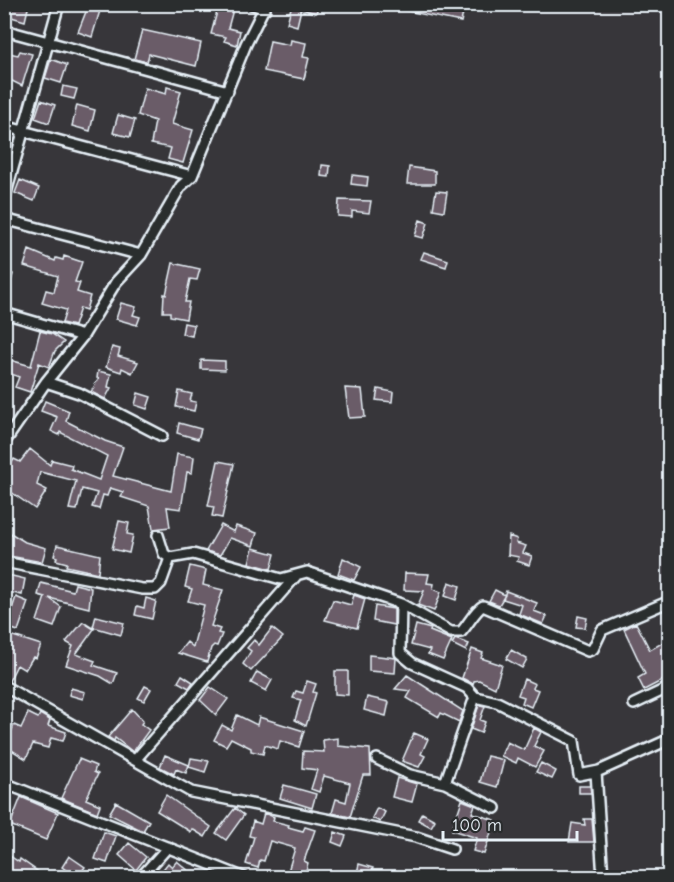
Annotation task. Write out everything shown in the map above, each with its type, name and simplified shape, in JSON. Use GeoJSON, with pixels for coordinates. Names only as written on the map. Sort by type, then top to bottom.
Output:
{"type":"FeatureCollection","features":[{"type":"Feature","properties":{"kind":"street"},"geometry":{"type":"LineString","coordinates":[[4,200],[26,131],[59,4]]}},
{"type":"Feature","properties":{"kind":"street"},"geometry":{"type":"LineString","coordinates":[[4,443],[46,382],[83,336],[116,282],[141,255],[181,186],[192,176],[246,44],[266,7],[251,4]]}},
{"type":"Feature","properties":{"kind":"street"},"geometry":{"type":"LineString","coordinates":[[4,30],[48,40],[228,92]]}},
{"type":"Feature","properties":{"kind":"street"},"geometry":{"type":"LineString","coordinates":[[4,126],[192,176]]}},
{"type":"Feature","properties":{"kind":"street"},"geometry":{"type":"LineString","coordinates":[[4,219],[141,255]]}},
{"type":"Feature","properties":{"kind":"street"},"geometry":{"type":"LineString","coordinates":[[4,313],[83,336]]}},
{"type":"Feature","properties":{"kind":"street"},"geometry":{"type":"LineString","coordinates":[[46,382],[79,393],[162,436]]}},
{"type":"Feature","properties":{"kind":"street"},"geometry":{"type":"LineString","coordinates":[[158,535],[164,554],[170,558],[193,554],[281,579],[307,572],[401,604],[451,632],[461,632],[483,606],[588,651],[593,649],[602,630],[669,601]]}},
{"type":"Feature","properties":{"kind":"street"},"geometry":{"type":"LineString","coordinates":[[4,562],[142,589],[155,589],[161,583],[170,558]]}},
{"type":"Feature","properties":{"kind":"street"},"geometry":{"type":"LineString","coordinates":[[136,759],[296,575]]}},
{"type":"Feature","properties":{"kind":"street"},"geometry":{"type":"LineString","coordinates":[[401,604],[400,653],[412,663],[467,688],[475,697],[497,702],[574,741],[579,775],[596,772],[669,739]]}},
{"type":"Feature","properties":{"kind":"street"},"geometry":{"type":"LineString","coordinates":[[4,686],[191,792],[416,837],[452,849]]}},
{"type":"Feature","properties":{"kind":"street"},"geometry":{"type":"LineString","coordinates":[[634,704],[669,687]]}},
{"type":"Feature","properties":{"kind":"street"},"geometry":{"type":"LineString","coordinates":[[446,783],[475,697]]}},
{"type":"Feature","properties":{"kind":"street"},"geometry":{"type":"LineString","coordinates":[[377,759],[410,775],[446,783],[495,808]]}},
{"type":"Feature","properties":{"kind":"street"},"geometry":{"type":"LineString","coordinates":[[596,772],[603,878]]}},
{"type":"Feature","properties":{"kind":"street"},"geometry":{"type":"LineString","coordinates":[[4,783],[245,878]]}},
{"type":"Feature","properties":{"kind":"street"},"geometry":{"type":"LineString","coordinates":[[140,878],[168,847]]}},
{"type":"Feature","properties":{"kind":"building"},"geometry":{"type":"Polygon","coordinates":[[[11,4],[29,4],[25,21],[8,16],[11,4]]]}},
{"type":"Feature","properties":{"kind":"building"},"geometry":{"type":"Polygon","coordinates":[[[89,4],[102,4],[92,37],[78,32],[89,4]]]}},
{"type":"Feature","properties":{"kind":"building"},"geometry":{"type":"Polygon","coordinates":[[[219,4],[234,6],[228,28],[240,31],[237,45],[224,41],[226,37],[211,34],[219,4]]]}},
{"type":"Feature","properties":{"kind":"building"},"geometry":{"type":"Polygon","coordinates":[[[292,4],[319,4],[316,13],[301,9],[297,26],[287,23],[292,4]]]}},
{"type":"Feature","properties":{"kind":"building"},"geometry":{"type":"Polygon","coordinates":[[[408,4],[465,4],[461,22],[407,11],[408,4]]]}},
{"type":"Feature","properties":{"kind":"building"},"geometry":{"type":"Polygon","coordinates":[[[142,30],[201,43],[196,66],[149,54],[147,62],[134,59],[142,30]]]}},
{"type":"Feature","properties":{"kind":"building"},"geometry":{"type":"Polygon","coordinates":[[[291,40],[306,43],[303,57],[309,58],[304,79],[264,71],[270,41],[290,45],[291,40]]]}},
{"type":"Feature","properties":{"kind":"building"},"geometry":{"type":"Polygon","coordinates":[[[20,51],[32,54],[22,86],[4,77],[4,52],[18,55],[20,51]]]}},
{"type":"Feature","properties":{"kind":"building"},"geometry":{"type":"Polygon","coordinates":[[[51,59],[67,65],[61,83],[45,78],[51,59]]]}},
{"type":"Feature","properties":{"kind":"building"},"geometry":{"type":"Polygon","coordinates":[[[63,86],[77,89],[74,99],[61,96],[63,86]]]}},
{"type":"Feature","properties":{"kind":"building"},"geometry":{"type":"Polygon","coordinates":[[[167,87],[181,91],[172,124],[193,130],[183,163],[168,159],[171,148],[151,144],[155,121],[138,115],[145,88],[166,94],[167,87]]]}},
{"type":"Feature","properties":{"kind":"building"},"geometry":{"type":"Polygon","coordinates":[[[41,100],[55,105],[49,123],[35,118],[41,100]]]}},
{"type":"Feature","properties":{"kind":"building"},"geometry":{"type":"Polygon","coordinates":[[[77,105],[95,110],[90,131],[72,126],[77,105]]]}},
{"type":"Feature","properties":{"kind":"building"},"geometry":{"type":"Polygon","coordinates":[[[118,115],[135,120],[130,137],[113,133],[118,115]]]}},
{"type":"Feature","properties":{"kind":"building"},"geometry":{"type":"Polygon","coordinates":[[[322,165],[330,166],[329,177],[321,176],[322,165]]]}},
{"type":"Feature","properties":{"kind":"building"},"geometry":{"type":"Polygon","coordinates":[[[409,167],[435,171],[435,184],[407,184],[409,167]]]}},
{"type":"Feature","properties":{"kind":"building"},"geometry":{"type":"Polygon","coordinates":[[[352,175],[368,177],[367,186],[351,184],[352,175]]]}},
{"type":"Feature","properties":{"kind":"building"},"geometry":{"type":"Polygon","coordinates":[[[20,180],[39,188],[34,201],[15,193],[20,180]]]}},
{"type":"Feature","properties":{"kind":"building"},"geometry":{"type":"Polygon","coordinates":[[[436,191],[447,192],[444,211],[433,209],[436,191]]]}},
{"type":"Feature","properties":{"kind":"building"},"geometry":{"type":"Polygon","coordinates":[[[339,200],[371,201],[369,213],[352,211],[352,217],[338,216],[339,200]]]}},
{"type":"Feature","properties":{"kind":"building"},"geometry":{"type":"Polygon","coordinates":[[[420,220],[428,223],[423,238],[415,236],[420,220]]]}},
{"type":"Feature","properties":{"kind":"building"},"geometry":{"type":"Polygon","coordinates":[[[29,250],[55,261],[56,258],[63,260],[64,256],[82,262],[75,282],[80,283],[77,292],[90,296],[86,310],[80,308],[74,326],[62,323],[66,310],[42,303],[46,290],[54,292],[58,276],[24,266],[29,250]]]}},
{"type":"Feature","properties":{"kind":"building"},"geometry":{"type":"Polygon","coordinates":[[[424,252],[448,260],[446,267],[421,259],[424,252]]]}},
{"type":"Feature","properties":{"kind":"building"},"geometry":{"type":"Polygon","coordinates":[[[173,263],[200,269],[197,280],[190,279],[185,302],[189,302],[186,319],[170,316],[170,312],[163,312],[164,294],[166,295],[173,263]]]}},
{"type":"Feature","properties":{"kind":"building"},"geometry":{"type":"Polygon","coordinates":[[[4,272],[13,274],[7,297],[4,296],[4,272]]]}},
{"type":"Feature","properties":{"kind":"building"},"geometry":{"type":"Polygon","coordinates":[[[121,303],[136,307],[133,315],[140,317],[137,325],[116,319],[121,303]]]}},
{"type":"Feature","properties":{"kind":"building"},"geometry":{"type":"Polygon","coordinates":[[[184,323],[194,325],[192,336],[182,334],[184,323]]]}},
{"type":"Feature","properties":{"kind":"building"},"geometry":{"type":"Polygon","coordinates":[[[40,331],[52,334],[64,342],[55,351],[49,367],[39,363],[30,392],[15,387],[19,377],[6,372],[10,360],[31,366],[40,331]]]}},
{"type":"Feature","properties":{"kind":"building"},"geometry":{"type":"Polygon","coordinates":[[[112,347],[120,349],[118,356],[138,362],[132,373],[122,368],[121,372],[106,367],[112,347]]]}},
{"type":"Feature","properties":{"kind":"building"},"geometry":{"type":"Polygon","coordinates":[[[201,360],[225,361],[225,370],[201,369],[201,360]]]}},
{"type":"Feature","properties":{"kind":"building"},"geometry":{"type":"Polygon","coordinates":[[[98,371],[111,374],[108,387],[111,388],[105,399],[91,392],[99,378],[97,378],[98,371]]]}},
{"type":"Feature","properties":{"kind":"building"},"geometry":{"type":"Polygon","coordinates":[[[345,388],[362,389],[365,417],[349,418],[345,388]]]}},
{"type":"Feature","properties":{"kind":"building"},"geometry":{"type":"Polygon","coordinates":[[[378,389],[393,392],[392,402],[376,400],[378,389]]]}},
{"type":"Feature","properties":{"kind":"building"},"geometry":{"type":"Polygon","coordinates":[[[179,391],[192,394],[190,401],[196,402],[194,411],[176,407],[179,391]]]}},
{"type":"Feature","properties":{"kind":"building"},"geometry":{"type":"Polygon","coordinates":[[[138,393],[151,397],[147,409],[135,405],[138,393]]]}},
{"type":"Feature","properties":{"kind":"building"},"geometry":{"type":"Polygon","coordinates":[[[45,401],[69,411],[66,421],[105,441],[123,447],[113,476],[171,491],[177,454],[194,457],[192,473],[187,472],[181,509],[167,507],[170,527],[153,529],[149,506],[121,497],[123,492],[110,488],[107,496],[103,495],[99,509],[92,507],[97,493],[82,489],[77,510],[69,509],[76,481],[40,472],[37,485],[47,490],[35,509],[4,487],[4,475],[14,459],[20,462],[30,449],[50,465],[52,460],[72,465],[71,469],[99,480],[107,456],[60,432],[59,435],[51,431],[57,417],[41,411],[45,401]]]}},
{"type":"Feature","properties":{"kind":"building"},"geometry":{"type":"Polygon","coordinates":[[[179,423],[201,429],[198,439],[177,433],[179,423]]]}},
{"type":"Feature","properties":{"kind":"building"},"geometry":{"type":"Polygon","coordinates":[[[218,461],[234,464],[222,518],[212,516],[214,507],[208,506],[218,461]]]}},
{"type":"Feature","properties":{"kind":"building"},"geometry":{"type":"Polygon","coordinates":[[[119,521],[129,523],[127,534],[133,535],[129,553],[112,549],[119,521]]]}},
{"type":"Feature","properties":{"kind":"building"},"geometry":{"type":"Polygon","coordinates":[[[221,525],[234,532],[236,526],[257,533],[253,546],[230,538],[220,555],[206,551],[221,525]]]}},
{"type":"Feature","properties":{"kind":"building"},"geometry":{"type":"Polygon","coordinates":[[[4,529],[25,542],[46,548],[42,562],[4,555],[4,529]]]}},
{"type":"Feature","properties":{"kind":"building"},"geometry":{"type":"Polygon","coordinates":[[[509,536],[517,539],[516,543],[526,546],[523,553],[532,556],[529,565],[517,561],[519,557],[508,555],[509,536]]]}},
{"type":"Feature","properties":{"kind":"building"},"geometry":{"type":"Polygon","coordinates":[[[57,545],[100,555],[98,573],[66,566],[67,563],[56,560],[57,557],[54,556],[57,545]]]}},
{"type":"Feature","properties":{"kind":"building"},"geometry":{"type":"Polygon","coordinates":[[[253,548],[275,554],[271,569],[249,563],[253,548]]]}},
{"type":"Feature","properties":{"kind":"building"},"geometry":{"type":"Polygon","coordinates":[[[343,558],[361,567],[354,580],[338,574],[343,558]]]}},
{"type":"Feature","properties":{"kind":"building"},"geometry":{"type":"Polygon","coordinates":[[[190,566],[206,570],[203,585],[223,590],[211,626],[220,629],[218,633],[222,634],[217,646],[214,645],[211,648],[207,662],[178,653],[187,642],[193,647],[204,605],[188,601],[192,589],[185,587],[190,566]]]}},
{"type":"Feature","properties":{"kind":"building"},"geometry":{"type":"Polygon","coordinates":[[[405,573],[429,574],[427,583],[434,584],[433,589],[441,592],[434,611],[418,605],[424,591],[404,590],[405,573]]]}},
{"type":"Feature","properties":{"kind":"building"},"geometry":{"type":"Polygon","coordinates":[[[8,575],[25,579],[22,595],[4,591],[8,575]]]}},
{"type":"Feature","properties":{"kind":"building"},"geometry":{"type":"Polygon","coordinates":[[[449,582],[460,586],[456,600],[445,596],[449,582]]]}},
{"type":"Feature","properties":{"kind":"building"},"geometry":{"type":"Polygon","coordinates":[[[41,583],[73,591],[75,584],[91,588],[89,608],[49,598],[61,607],[54,627],[37,621],[45,597],[38,595],[41,583]]]}},
{"type":"Feature","properties":{"kind":"building"},"geometry":{"type":"Polygon","coordinates":[[[495,590],[505,595],[499,605],[489,601],[495,590]]]}},
{"type":"Feature","properties":{"kind":"building"},"geometry":{"type":"Polygon","coordinates":[[[506,591],[537,603],[534,611],[547,616],[543,624],[519,614],[522,605],[503,599],[506,591]]]}},
{"type":"Feature","properties":{"kind":"building"},"geometry":{"type":"Polygon","coordinates":[[[354,595],[365,599],[357,628],[325,620],[333,600],[351,605],[354,595]]]}},
{"type":"Feature","properties":{"kind":"building"},"geometry":{"type":"Polygon","coordinates":[[[16,597],[28,602],[18,631],[6,627],[16,597]]]}},
{"type":"Feature","properties":{"kind":"building"},"geometry":{"type":"Polygon","coordinates":[[[146,598],[156,601],[152,619],[135,615],[137,606],[144,608],[146,598]]]}},
{"type":"Feature","properties":{"kind":"building"},"geometry":{"type":"Polygon","coordinates":[[[375,606],[394,609],[394,625],[373,621],[375,606]]]}},
{"type":"Feature","properties":{"kind":"building"},"geometry":{"type":"Polygon","coordinates":[[[96,616],[124,623],[121,635],[93,627],[96,616]]]}},
{"type":"Feature","properties":{"kind":"building"},"geometry":{"type":"Polygon","coordinates":[[[578,616],[587,618],[585,628],[576,627],[578,616]]]}},
{"type":"Feature","properties":{"kind":"building"},"geometry":{"type":"Polygon","coordinates":[[[83,622],[94,629],[76,654],[95,661],[93,665],[117,673],[113,684],[100,676],[66,665],[73,646],[66,642],[83,622]]]}},
{"type":"Feature","properties":{"kind":"building"},"geometry":{"type":"Polygon","coordinates":[[[636,623],[650,650],[669,639],[669,677],[644,690],[638,678],[645,674],[624,629],[636,623]]]}},
{"type":"Feature","properties":{"kind":"building"},"geometry":{"type":"Polygon","coordinates":[[[416,625],[431,629],[430,631],[452,640],[443,660],[428,654],[430,650],[411,645],[416,625]]]}},
{"type":"Feature","properties":{"kind":"building"},"geometry":{"type":"Polygon","coordinates":[[[272,628],[283,637],[251,671],[243,664],[251,651],[247,648],[254,640],[259,645],[272,628]]]}},
{"type":"Feature","properties":{"kind":"building"},"geometry":{"type":"Polygon","coordinates":[[[10,635],[41,645],[36,658],[33,657],[25,670],[17,665],[9,681],[4,679],[4,654],[10,635]]]}},
{"type":"Feature","properties":{"kind":"building"},"geometry":{"type":"Polygon","coordinates":[[[455,639],[469,644],[466,651],[452,644],[455,639]]]}},
{"type":"Feature","properties":{"kind":"building"},"geometry":{"type":"Polygon","coordinates":[[[472,649],[483,653],[481,658],[502,665],[495,688],[479,680],[474,681],[473,684],[462,678],[472,649]]]}},
{"type":"Feature","properties":{"kind":"building"},"geometry":{"type":"Polygon","coordinates":[[[511,650],[527,659],[522,668],[506,659],[511,650]]]}},
{"type":"Feature","properties":{"kind":"building"},"geometry":{"type":"Polygon","coordinates":[[[369,655],[396,658],[395,673],[369,671],[369,655]]]}},
{"type":"Feature","properties":{"kind":"building"},"geometry":{"type":"Polygon","coordinates":[[[335,671],[348,671],[348,695],[335,694],[335,671]]]}},
{"type":"Feature","properties":{"kind":"building"},"geometry":{"type":"Polygon","coordinates":[[[257,672],[272,680],[266,691],[251,683],[257,672]]]}},
{"type":"Feature","properties":{"kind":"building"},"geometry":{"type":"Polygon","coordinates":[[[182,675],[193,682],[189,688],[178,682],[182,675]]]}},
{"type":"Feature","properties":{"kind":"building"},"geometry":{"type":"Polygon","coordinates":[[[407,675],[463,711],[459,722],[441,713],[439,717],[407,698],[411,691],[395,689],[407,675]]]}},
{"type":"Feature","properties":{"kind":"building"},"geometry":{"type":"Polygon","coordinates":[[[524,679],[535,684],[533,688],[538,690],[531,707],[522,703],[524,697],[518,695],[524,679]]]}},
{"type":"Feature","properties":{"kind":"building"},"geometry":{"type":"Polygon","coordinates":[[[307,681],[316,684],[313,692],[316,693],[306,726],[295,720],[301,700],[293,698],[296,691],[303,693],[307,681]]]}},
{"type":"Feature","properties":{"kind":"building"},"geometry":{"type":"Polygon","coordinates":[[[145,686],[151,689],[144,701],[138,698],[145,686]]]}},
{"type":"Feature","properties":{"kind":"building"},"geometry":{"type":"Polygon","coordinates":[[[210,687],[228,699],[216,715],[200,700],[210,687]]]}},
{"type":"Feature","properties":{"kind":"building"},"geometry":{"type":"Polygon","coordinates":[[[71,688],[85,692],[83,699],[69,695],[71,688]]]}},
{"type":"Feature","properties":{"kind":"building"},"geometry":{"type":"Polygon","coordinates":[[[367,697],[389,702],[386,716],[364,710],[367,697]]]}},
{"type":"Feature","properties":{"kind":"building"},"geometry":{"type":"Polygon","coordinates":[[[479,705],[485,706],[480,720],[485,722],[481,733],[471,729],[479,705]]]}},
{"type":"Feature","properties":{"kind":"building"},"geometry":{"type":"Polygon","coordinates":[[[132,709],[143,721],[141,724],[149,730],[133,752],[115,738],[114,741],[108,737],[132,709]]]}},
{"type":"Feature","properties":{"kind":"building"},"geometry":{"type":"Polygon","coordinates":[[[28,713],[38,718],[40,714],[50,720],[48,726],[66,732],[63,741],[51,738],[48,748],[33,744],[26,759],[5,746],[14,725],[21,728],[28,713]]]}},
{"type":"Feature","properties":{"kind":"building"},"geometry":{"type":"Polygon","coordinates":[[[237,715],[257,725],[259,717],[304,731],[299,747],[280,741],[278,749],[265,745],[263,754],[251,751],[251,748],[231,738],[226,746],[214,740],[222,725],[231,730],[237,715]]]}},
{"type":"Feature","properties":{"kind":"building"},"geometry":{"type":"Polygon","coordinates":[[[534,728],[541,732],[534,746],[544,751],[535,767],[518,758],[516,763],[501,756],[507,742],[524,750],[534,728]]]}},
{"type":"Feature","properties":{"kind":"building"},"geometry":{"type":"Polygon","coordinates":[[[414,733],[428,739],[421,754],[425,756],[419,767],[402,761],[414,733]]]}},
{"type":"Feature","properties":{"kind":"building"},"geometry":{"type":"Polygon","coordinates":[[[338,738],[338,746],[370,749],[371,775],[363,775],[350,817],[332,813],[336,799],[346,802],[350,783],[324,776],[319,792],[311,789],[317,770],[302,768],[303,751],[324,752],[323,740],[338,738]]]}},
{"type":"Feature","properties":{"kind":"building"},"geometry":{"type":"Polygon","coordinates":[[[165,755],[189,765],[186,773],[176,769],[174,774],[160,767],[165,755]]]}},
{"type":"Feature","properties":{"kind":"building"},"geometry":{"type":"Polygon","coordinates":[[[487,756],[504,760],[497,787],[480,782],[487,756]]]}},
{"type":"Feature","properties":{"kind":"building"},"geometry":{"type":"Polygon","coordinates":[[[191,758],[209,761],[205,772],[189,767],[191,758]]]}},
{"type":"Feature","properties":{"kind":"building"},"geometry":{"type":"Polygon","coordinates":[[[79,759],[96,766],[94,772],[98,774],[86,799],[100,805],[97,813],[61,798],[79,759]]]}},
{"type":"Feature","properties":{"kind":"building"},"geometry":{"type":"Polygon","coordinates":[[[541,763],[556,771],[552,779],[536,772],[541,763]]]}},
{"type":"Feature","properties":{"kind":"building"},"geometry":{"type":"Polygon","coordinates":[[[397,778],[417,784],[412,802],[392,797],[397,778]]]}},
{"type":"Feature","properties":{"kind":"building"},"geometry":{"type":"Polygon","coordinates":[[[284,785],[316,794],[312,808],[280,798],[284,785]]]}},
{"type":"Feature","properties":{"kind":"building"},"geometry":{"type":"Polygon","coordinates":[[[579,786],[590,786],[591,793],[579,793],[579,786]]]}},
{"type":"Feature","properties":{"kind":"building"},"geometry":{"type":"Polygon","coordinates":[[[166,795],[211,827],[205,837],[192,829],[191,832],[157,811],[166,795]]]}},
{"type":"Feature","properties":{"kind":"building"},"geometry":{"type":"Polygon","coordinates":[[[21,797],[58,813],[46,840],[10,825],[21,797]]]}},
{"type":"Feature","properties":{"kind":"building"},"geometry":{"type":"Polygon","coordinates":[[[462,800],[475,805],[472,813],[495,820],[484,854],[473,851],[477,838],[452,830],[462,800]]]}},
{"type":"Feature","properties":{"kind":"building"},"geometry":{"type":"Polygon","coordinates":[[[116,802],[149,821],[143,831],[109,814],[116,802]]]}},
{"type":"Feature","properties":{"kind":"building"},"geometry":{"type":"Polygon","coordinates":[[[235,808],[244,815],[226,840],[216,833],[235,808]]]}},
{"type":"Feature","properties":{"kind":"building"},"geometry":{"type":"Polygon","coordinates":[[[377,808],[385,812],[380,822],[372,818],[377,808]]]}},
{"type":"Feature","properties":{"kind":"building"},"geometry":{"type":"Polygon","coordinates":[[[264,813],[274,817],[273,821],[289,825],[288,827],[303,831],[305,827],[315,830],[304,861],[308,863],[304,878],[286,878],[295,848],[270,841],[264,861],[260,860],[258,868],[246,864],[254,837],[249,836],[253,821],[261,824],[264,813]]]}},
{"type":"Feature","properties":{"kind":"building"},"geometry":{"type":"Polygon","coordinates":[[[422,813],[435,820],[431,827],[418,820],[422,813]]]}},
{"type":"Feature","properties":{"kind":"building"},"geometry":{"type":"Polygon","coordinates":[[[584,819],[592,819],[594,842],[569,842],[572,823],[585,825],[584,819]]]}},
{"type":"Feature","properties":{"kind":"building"},"geometry":{"type":"Polygon","coordinates":[[[104,832],[116,836],[107,863],[95,859],[104,832]]]}},
{"type":"Feature","properties":{"kind":"building"},"geometry":{"type":"Polygon","coordinates":[[[335,832],[346,836],[342,846],[332,842],[335,832]]]}},
{"type":"Feature","properties":{"kind":"building"},"geometry":{"type":"Polygon","coordinates":[[[129,843],[146,857],[136,870],[119,855],[129,843]]]}},
{"type":"Feature","properties":{"kind":"building"},"geometry":{"type":"Polygon","coordinates":[[[4,852],[19,862],[20,859],[47,878],[4,878],[4,852]]]}},
{"type":"Feature","properties":{"kind":"building"},"geometry":{"type":"Polygon","coordinates":[[[69,856],[85,867],[77,878],[62,867],[69,856]]]}},
{"type":"Feature","properties":{"kind":"building"},"geometry":{"type":"Polygon","coordinates":[[[177,861],[197,878],[156,878],[168,863],[172,867],[177,861]]]}},
{"type":"Feature","properties":{"kind":"building"},"geometry":{"type":"Polygon","coordinates":[[[359,864],[373,868],[370,878],[356,878],[359,864]]]}}]}
